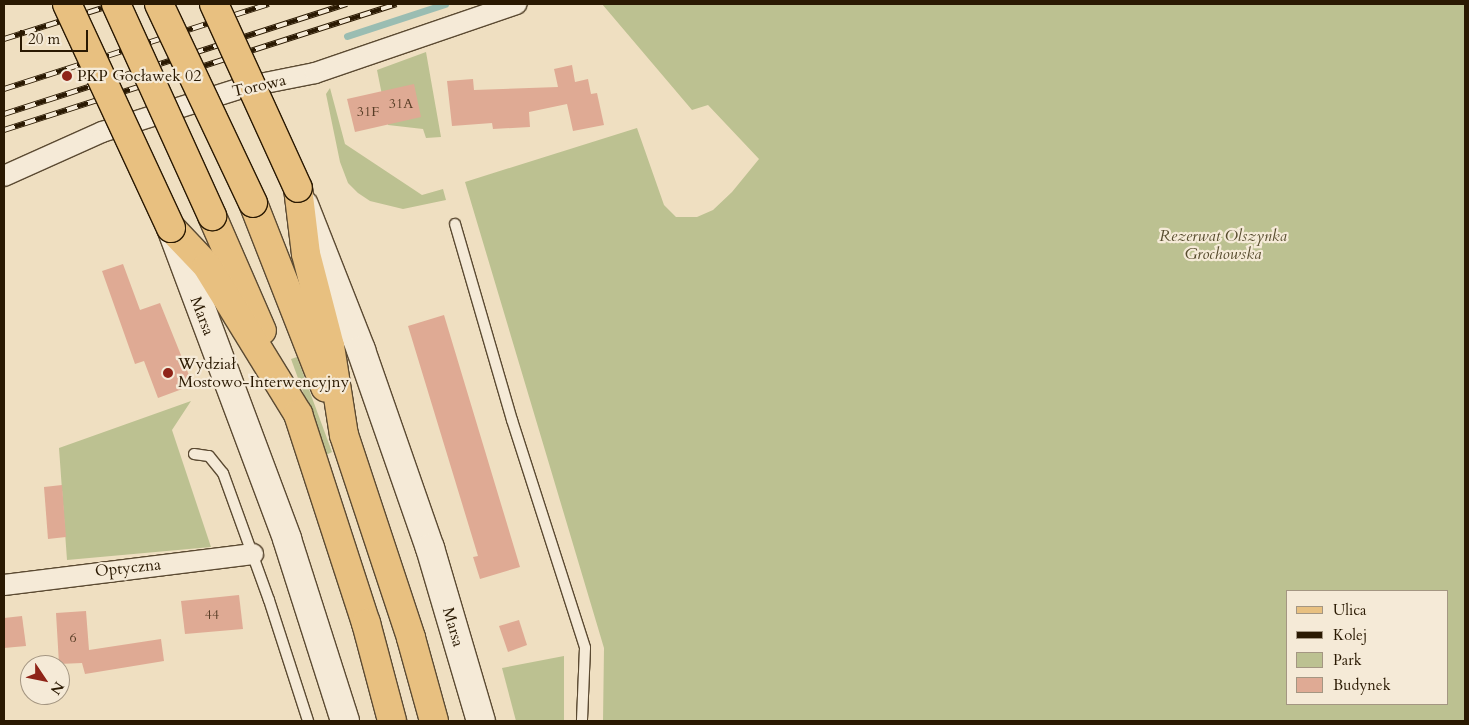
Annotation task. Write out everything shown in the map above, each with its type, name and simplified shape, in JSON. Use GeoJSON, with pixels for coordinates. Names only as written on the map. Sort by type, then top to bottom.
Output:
{"type":"FeatureCollection","features":[{"type":"Feature","properties":{"kind":"main road","name":"Marsa"},"geometry":{"type":"LineString","coordinates":[[67,4],[171,228],[287,539],[345,721]]}},
{"type":"Feature","properties":{"kind":"main road"},"geometry":{"type":"LineString","coordinates":[[116,4],[212,216],[298,414],[366,623],[392,721]]}},
{"type":"Feature","properties":{"kind":"main road"},"geometry":{"type":"LineString","coordinates":[[159,4],[253,203],[344,435],[411,638],[434,721]]}},
{"type":"Feature","properties":{"kind":"main road","name":"Marsa"},"geometry":{"type":"LineString","coordinates":[[214,4],[298,188],[361,350],[427,538],[481,721]]}},
{"type":"Feature","properties":{"kind":"main road"},"geometry":{"type":"LineString","coordinates":[[298,188],[306,254],[330,346],[344,435]]}},
{"type":"Feature","properties":{"kind":"main road"},"geometry":{"type":"LineString","coordinates":[[171,228],[207,266],[298,414]]}},
{"type":"Feature","properties":{"kind":"street","name":"Torowa"},"geometry":{"type":"LineString","coordinates":[[4,176],[102,132],[244,88],[315,74],[516,4]]}},
{"type":"Feature","properties":{"kind":"street","name":"Optyczna"},"geometry":{"type":"LineString","coordinates":[[4,585],[253,554]]}},
{"type":"Feature","properties":{"kind":"lane"},"geometry":{"type":"LineString","coordinates":[[456,224],[512,420],[585,648],[582,721]]}},
{"type":"Feature","properties":{"kind":"lane"},"geometry":{"type":"LineString","coordinates":[[194,454],[209,456],[218,464],[253,554],[308,721]]}},
{"type":"Feature","properties":{"kind":"green space","name":"Rezerwat Olszynka Grochowska"},"geometry":{"type":"Polygon","coordinates":[[[602,4],[1465,4],[1465,721],[603,721],[604,648],[465,182],[637,128],[664,205],[676,217],[697,217],[713,210],[732,192],[759,159],[708,105],[692,110],[602,4]]]}},
{"type":"Feature","properties":{"kind":"green space"},"geometry":{"type":"Polygon","coordinates":[[[426,52],[441,137],[426,138],[423,129],[388,125],[377,70],[426,52]]]}},
{"type":"Feature","properties":{"kind":"green space"},"geometry":{"type":"Polygon","coordinates":[[[330,88],[345,144],[422,195],[443,189],[446,200],[403,209],[370,201],[358,193],[348,183],[340,162],[326,94],[330,88]]]}},
{"type":"Feature","properties":{"kind":"green space"},"geometry":{"type":"Polygon","coordinates":[[[297,357],[332,452],[326,455],[291,359],[297,357]]]}},
{"type":"Feature","properties":{"kind":"green space"},"geometry":{"type":"Polygon","coordinates":[[[191,401],[172,430],[211,547],[67,560],[59,448],[191,401]]]}},
{"type":"Feature","properties":{"kind":"green space"},"geometry":{"type":"Polygon","coordinates":[[[564,656],[564,721],[516,721],[502,668],[564,656]]]}},
{"type":"Feature","properties":{"kind":"building"},"geometry":{"type":"Polygon","coordinates":[[[572,65],[575,82],[588,79],[591,94],[597,93],[604,125],[573,131],[567,104],[529,112],[530,127],[493,129],[492,123],[452,126],[447,81],[473,79],[474,90],[558,87],[554,69],[572,65]]]}},
{"type":"Feature","properties":{"kind":"building"},"geometry":{"type":"Polygon","coordinates":[[[414,84],[421,117],[355,132],[347,99],[414,84]]]}},
{"type":"Feature","properties":{"kind":"building"},"geometry":{"type":"Polygon","coordinates":[[[123,264],[140,310],[160,303],[193,385],[158,398],[144,361],[135,364],[102,271],[123,264]]]}},
{"type":"Feature","properties":{"kind":"building"},"geometry":{"type":"Polygon","coordinates":[[[444,315],[520,567],[480,579],[473,557],[478,556],[408,326],[444,315]]]}},
{"type":"Feature","properties":{"kind":"building"},"geometry":{"type":"Polygon","coordinates":[[[62,485],[66,537],[48,539],[44,487],[62,485]]]}},
{"type":"Feature","properties":{"kind":"building"},"geometry":{"type":"Polygon","coordinates":[[[239,595],[243,629],[185,634],[181,601],[239,595]]]}},
{"type":"Feature","properties":{"kind":"building"},"geometry":{"type":"Polygon","coordinates":[[[86,611],[89,650],[161,639],[164,661],[85,674],[82,663],[70,664],[70,655],[58,655],[56,613],[86,611]]]}},
{"type":"Feature","properties":{"kind":"building"},"geometry":{"type":"Polygon","coordinates":[[[22,616],[26,646],[4,648],[4,618],[22,616]]]}},
{"type":"Feature","properties":{"kind":"building"},"geometry":{"type":"Polygon","coordinates":[[[519,620],[527,645],[508,652],[499,626],[519,620]]]}},
{"type":"Feature","properties":{"kind":"waterway"},"geometry":{"type":"LineString","coordinates":[[347,36],[445,4]]}},
{"type":"Feature","properties":{"kind":"railway"},"geometry":{"type":"LineString","coordinates":[[4,39],[115,4]]}},
{"type":"Feature","properties":{"kind":"railway"},"geometry":{"type":"LineString","coordinates":[[4,89],[269,4]]}},
{"type":"Feature","properties":{"kind":"railway"},"geometry":{"type":"LineString","coordinates":[[4,114],[347,4]]}},
{"type":"Feature","properties":{"kind":"railway"},"geometry":{"type":"LineString","coordinates":[[4,130],[396,4]]}},
{"type":"Feature","properties":{"kind":"place","name":"PKP Gocławek 02"},"geometry":{"type":"Point","coordinates":[67,76]}},
{"type":"Feature","properties":{"kind":"place","name":"Wydział Mostowo-Interwencyjny"},"geometry":{"type":"Point","coordinates":[168,373]}}]}
